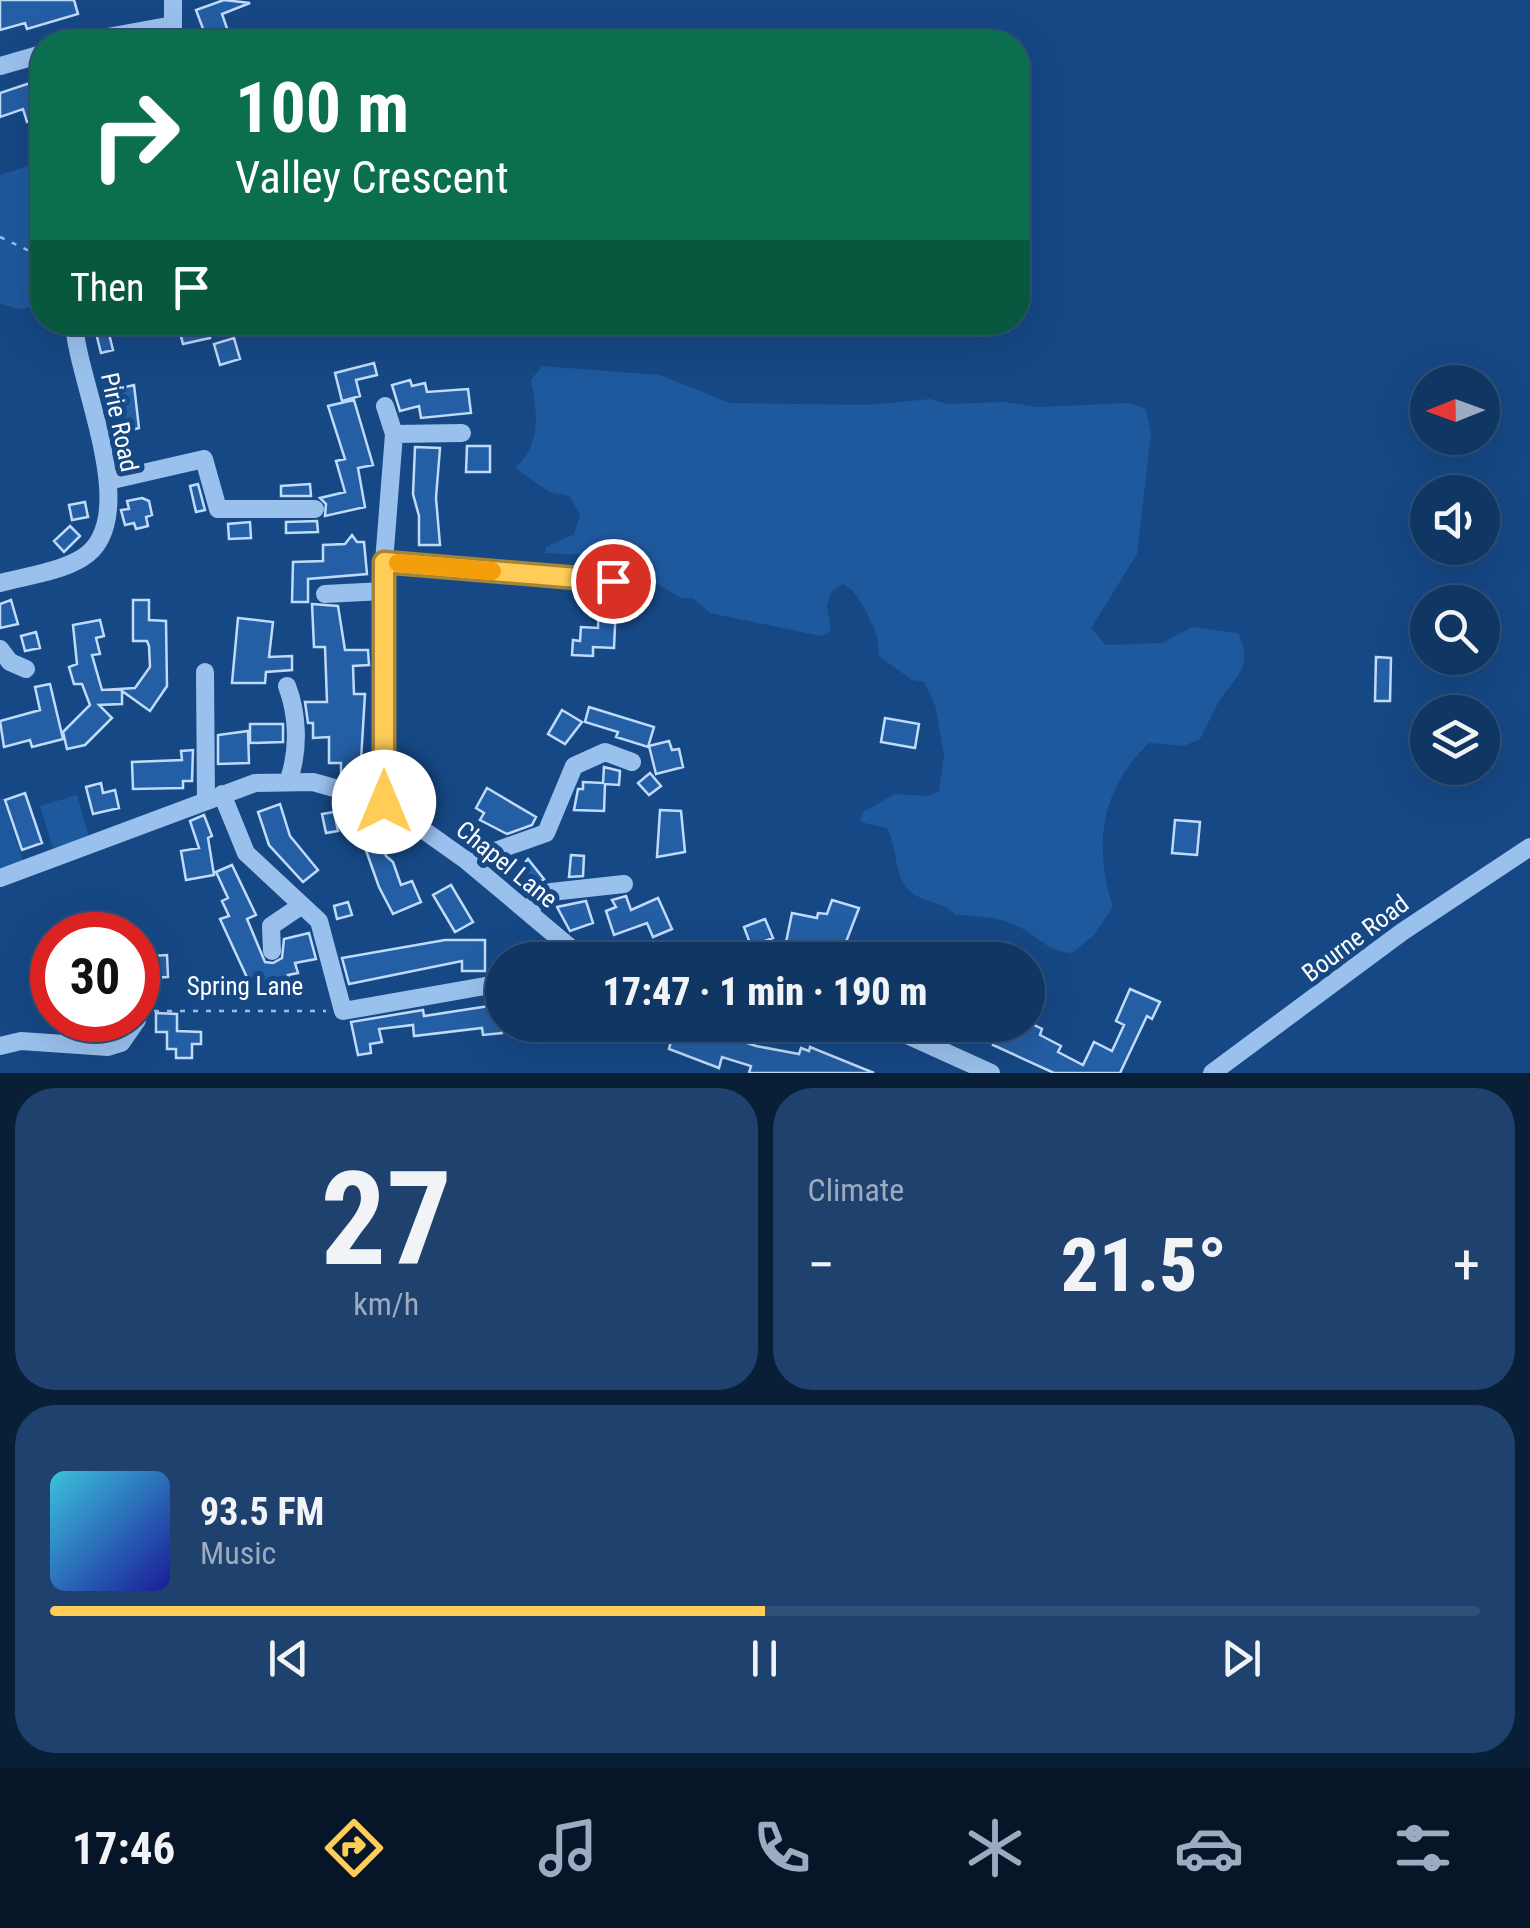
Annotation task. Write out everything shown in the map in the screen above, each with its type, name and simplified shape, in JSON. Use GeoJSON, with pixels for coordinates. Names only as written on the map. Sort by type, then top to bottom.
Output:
{"type":"FeatureCollection","features":[{"type":"Feature","properties":{"kind":"street"},"geometry":{"type":"LineString","coordinates":[[172,0],[173,30]]}},
{"type":"Feature","properties":{"kind":"street"},"geometry":{"type":"LineString","coordinates":[[0,66],[30,57]]}},
{"type":"Feature","properties":{"kind":"street","name":"Pirie Road"},"geometry":{"type":"LineString","coordinates":[[0,583],[79,560],[93,550],[107,518],[108,481],[77,335]]}},
{"type":"Feature","properties":{"kind":"street"},"geometry":{"type":"LineString","coordinates":[[384,802],[384,562],[394,434],[386,406]]}},
{"type":"Feature","properties":{"kind":"street"},"geometry":{"type":"LineString","coordinates":[[394,434],[462,433]]}},
{"type":"Feature","properties":{"kind":"street"},"geometry":{"type":"LineString","coordinates":[[108,481],[204,459],[218,509],[315,508]]}},
{"type":"Feature","properties":{"kind":"street"},"geometry":{"type":"LineString","coordinates":[[384,562],[613,581]]}},
{"type":"Feature","properties":{"kind":"street"},"geometry":{"type":"LineString","coordinates":[[325,594],[384,592]]}},
{"type":"Feature","properties":{"kind":"street"},"geometry":{"type":"LineString","coordinates":[[0,649],[10,662],[26,669]]}},
{"type":"Feature","properties":{"kind":"street"},"geometry":{"type":"LineString","coordinates":[[205,672],[214,797],[246,853],[318,921],[342,1011],[485,986]]}},
{"type":"Feature","properties":{"kind":"street"},"geometry":{"type":"LineString","coordinates":[[287,686],[296,730],[296,759],[289,779]]}},
{"type":"Feature","properties":{"kind":"street"},"geometry":{"type":"LineString","coordinates":[[468,861],[546,832],[574,766],[604,752],[632,762]]}},
{"type":"Feature","properties":{"kind":"street","name":"Chapel Lane"},"geometry":{"type":"LineString","coordinates":[[0,878],[214,797],[255,783],[289,779],[384,802],[468,861],[564,942]]}},
{"type":"Feature","properties":{"kind":"street","name":"Bourne Road"},"geometry":{"type":"LineString","coordinates":[[1212,1073],[1402,932],[1530,847]]}},
{"type":"Feature","properties":{"kind":"street"},"geometry":{"type":"LineString","coordinates":[[526,910],[550,892],[624,884]]}},
{"type":"Feature","properties":{"kind":"street"},"geometry":{"type":"LineString","coordinates":[[272,952],[271,926],[302,906]]}},
{"type":"Feature","properties":{"kind":"street"},"geometry":{"type":"LineString","coordinates":[[0,1046],[30,1042]]}},
{"type":"Feature","properties":{"kind":"street"},"geometry":{"type":"LineString","coordinates":[[36,1042],[108,1047],[122,1042]]}},
{"type":"Feature","properties":{"kind":"street"},"geometry":{"type":"LineString","coordinates":[[922,1042],[991,1073]]}},
{"type":"Feature","properties":{"kind":"path"},"geometry":{"type":"LineString","coordinates":[[0,237],[30,251]]}},
{"type":"Feature","properties":{"kind":"path","name":"Spring Lane"},"geometry":{"type":"LineString","coordinates":[[160,1010],[342,1011]]}},
{"type":"Feature","properties":{"kind":"shaded area"},"geometry":{"type":"Polygon","coordinates":[[[30,166],[30,307],[20,309],[0,304],[0,175],[30,166]]]}},
{"type":"Feature","properties":{"kind":"shaded area"},"geometry":{"type":"Polygon","coordinates":[[[542,366],[660,375],[730,403],[869,405],[930,399],[947,404],[1004,402],[1038,407],[1129,403],[1146,409],[1151,434],[1137,554],[1091,628],[1106,645],[1162,643],[1192,627],[1238,633],[1244,655],[1240,671],[1200,739],[1184,746],[1149,743],[1120,779],[1105,819],[1103,840],[1103,861],[1113,907],[1094,935],[1072,953],[1064,952],[1006,921],[956,915],[908,889],[900,875],[887,828],[860,822],[863,812],[895,794],[928,796],[939,792],[944,756],[935,705],[924,682],[912,680],[879,656],[877,635],[849,588],[843,584],[832,591],[827,605],[831,631],[821,636],[710,613],[693,598],[681,598],[656,583],[626,557],[545,553],[546,547],[574,534],[580,514],[569,496],[549,492],[515,468],[533,439],[536,416],[531,380],[542,366]]]}},
{"type":"Feature","properties":{"kind":"shaded area"},"geometry":{"type":"Polygon","coordinates":[[[77,795],[89,837],[53,848],[40,806],[77,795]]]}},
{"type":"Feature","properties":{"kind":"shaded area"},"geometry":{"type":"Polygon","coordinates":[[[3,798],[23,862],[0,871],[0,799],[3,798]]]}},
{"type":"Feature","properties":{"kind":"building"},"geometry":{"type":"Polygon","coordinates":[[[0,0],[74,0],[78,14],[27,29],[25,23],[0,30],[0,0]]]}},
{"type":"Feature","properties":{"kind":"building"},"geometry":{"type":"Polygon","coordinates":[[[224,0],[250,3],[222,14],[228,30],[204,30],[196,10],[224,0]]]}},
{"type":"Feature","properties":{"kind":"building"},"geometry":{"type":"Polygon","coordinates":[[[30,83],[30,121],[27,122],[23,109],[0,117],[0,93],[30,83]]]}},
{"type":"Feature","properties":{"kind":"building"},"geometry":{"type":"Polygon","coordinates":[[[96,335],[109,335],[113,350],[101,353],[96,335]]]}},
{"type":"Feature","properties":{"kind":"building"},"geometry":{"type":"Polygon","coordinates":[[[181,335],[209,335],[210,338],[183,344],[181,335]]]}},
{"type":"Feature","properties":{"kind":"building"},"geometry":{"type":"Polygon","coordinates":[[[234,338],[240,359],[220,365],[214,344],[234,338]]]}},
{"type":"Feature","properties":{"kind":"building"},"geometry":{"type":"Polygon","coordinates":[[[374,363],[377,375],[356,380],[360,396],[342,401],[335,373],[374,363]]]}},
{"type":"Feature","properties":{"kind":"building"},"geometry":{"type":"Polygon","coordinates":[[[410,380],[412,386],[425,383],[427,392],[468,389],[471,413],[421,418],[419,406],[400,411],[392,385],[410,380]]]}},
{"type":"Feature","properties":{"kind":"building"},"geometry":{"type":"Polygon","coordinates":[[[134,385],[139,428],[124,432],[123,426],[117,428],[108,391],[134,385]]]}},
{"type":"Feature","properties":{"kind":"building"},"geometry":{"type":"Polygon","coordinates":[[[354,400],[373,465],[358,468],[365,507],[325,516],[326,504],[320,498],[345,492],[336,461],[345,459],[328,406],[354,400]]]}},
{"type":"Feature","properties":{"kind":"building"},"geometry":{"type":"Polygon","coordinates":[[[467,446],[490,446],[490,472],[466,472],[467,446]]]}},
{"type":"Feature","properties":{"kind":"building"},"geometry":{"type":"Polygon","coordinates":[[[415,447],[440,448],[436,498],[440,545],[419,545],[419,516],[413,494],[415,447]]]}},
{"type":"Feature","properties":{"kind":"building"},"geometry":{"type":"Polygon","coordinates":[[[198,484],[205,510],[196,512],[190,486],[198,484]]]}},
{"type":"Feature","properties":{"kind":"building"},"geometry":{"type":"Polygon","coordinates":[[[310,484],[311,496],[281,496],[281,486],[310,484]]]}},
{"type":"Feature","properties":{"kind":"building"},"geometry":{"type":"Polygon","coordinates":[[[127,501],[149,501],[152,515],[146,517],[148,526],[136,529],[134,523],[125,525],[121,510],[129,509],[127,501]]]}},
{"type":"Feature","properties":{"kind":"building"},"geometry":{"type":"Polygon","coordinates":[[[85,502],[88,517],[72,520],[69,505],[85,502]]]}},
{"type":"Feature","properties":{"kind":"building"},"geometry":{"type":"Polygon","coordinates":[[[317,521],[318,532],[286,533],[286,522],[317,521]]]}},
{"type":"Feature","properties":{"kind":"building"},"geometry":{"type":"Polygon","coordinates":[[[250,522],[251,538],[229,539],[228,524],[250,522]]]}},
{"type":"Feature","properties":{"kind":"building"},"geometry":{"type":"Polygon","coordinates":[[[70,526],[80,536],[64,552],[54,541],[70,526]]]}},
{"type":"Feature","properties":{"kind":"building"},"geometry":{"type":"Polygon","coordinates":[[[352,535],[357,542],[364,542],[367,574],[308,579],[308,602],[292,602],[293,562],[323,561],[323,545],[345,544],[352,535]]]}},
{"type":"Feature","properties":{"kind":"building"},"geometry":{"type":"Polygon","coordinates":[[[11,600],[18,624],[0,628],[0,604],[11,600]]]}},
{"type":"Feature","properties":{"kind":"building"},"geometry":{"type":"Polygon","coordinates":[[[133,600],[149,600],[149,620],[166,621],[167,686],[150,711],[122,691],[122,704],[99,705],[112,718],[85,745],[67,749],[63,732],[90,705],[82,684],[74,684],[69,667],[77,664],[73,625],[100,620],[104,636],[96,638],[100,654],[92,655],[102,690],[135,688],[150,667],[147,641],[133,641],[133,600]]]}},
{"type":"Feature","properties":{"kind":"building"},"geometry":{"type":"Polygon","coordinates":[[[312,604],[338,606],[345,650],[368,650],[369,665],[353,666],[354,694],[365,694],[360,777],[341,776],[341,763],[329,763],[329,737],[313,738],[313,723],[308,723],[305,702],[327,702],[325,647],[314,647],[312,604]]]}},
{"type":"Feature","properties":{"kind":"building"},"geometry":{"type":"Polygon","coordinates":[[[599,604],[616,604],[614,648],[593,647],[593,656],[572,655],[573,640],[580,641],[581,627],[598,628],[599,604]]]}},
{"type":"Feature","properties":{"kind":"building"},"geometry":{"type":"Polygon","coordinates":[[[238,618],[273,622],[269,657],[292,656],[292,670],[266,672],[265,683],[232,683],[238,618]]]}},
{"type":"Feature","properties":{"kind":"building"},"geometry":{"type":"Polygon","coordinates":[[[36,632],[40,648],[25,651],[21,636],[36,632]]]}},
{"type":"Feature","properties":{"kind":"building"},"geometry":{"type":"Polygon","coordinates":[[[1376,657],[1391,658],[1390,701],[1375,701],[1376,657]]]}},
{"type":"Feature","properties":{"kind":"building"},"geometry":{"type":"Polygon","coordinates":[[[50,684],[63,739],[32,747],[30,740],[4,747],[0,721],[40,710],[35,687],[50,684]]]}},
{"type":"Feature","properties":{"kind":"building"},"geometry":{"type":"Polygon","coordinates":[[[589,707],[654,727],[648,747],[585,722],[589,707]]]}},
{"type":"Feature","properties":{"kind":"building"},"geometry":{"type":"Polygon","coordinates":[[[562,710],[582,722],[565,744],[548,734],[562,710]]]}},
{"type":"Feature","properties":{"kind":"building"},"geometry":{"type":"Polygon","coordinates":[[[885,718],[919,724],[915,748],[881,742],[885,718]]]}},
{"type":"Feature","properties":{"kind":"building"},"geometry":{"type":"Polygon","coordinates":[[[250,724],[283,724],[283,742],[250,743],[250,724]]]}},
{"type":"Feature","properties":{"kind":"building"},"geometry":{"type":"Polygon","coordinates":[[[248,731],[249,763],[218,764],[218,735],[248,731]]]}},
{"type":"Feature","properties":{"kind":"building"},"geometry":{"type":"Polygon","coordinates":[[[669,741],[672,750],[679,749],[683,767],[656,774],[649,746],[669,741]]]}},
{"type":"Feature","properties":{"kind":"building"},"geometry":{"type":"Polygon","coordinates":[[[193,750],[192,781],[183,781],[183,788],[133,789],[132,762],[182,760],[181,751],[193,750]]]}},
{"type":"Feature","properties":{"kind":"building"},"geometry":{"type":"Polygon","coordinates":[[[604,767],[620,771],[619,785],[605,784],[604,811],[574,810],[578,789],[583,789],[583,782],[603,783],[604,767]]]}},
{"type":"Feature","properties":{"kind":"building"},"geometry":{"type":"Polygon","coordinates":[[[650,773],[661,786],[649,795],[638,783],[650,773]]]}},
{"type":"Feature","properties":{"kind":"building"},"geometry":{"type":"Polygon","coordinates":[[[101,783],[103,793],[115,790],[119,808],[93,814],[86,787],[101,783]]]}},
{"type":"Feature","properties":{"kind":"building"},"geometry":{"type":"Polygon","coordinates":[[[487,788],[536,817],[532,825],[507,834],[480,820],[484,813],[476,808],[487,788]]]}},
{"type":"Feature","properties":{"kind":"building"},"geometry":{"type":"Polygon","coordinates":[[[25,793],[42,843],[22,850],[5,800],[25,793]]]}},
{"type":"Feature","properties":{"kind":"building"},"geometry":{"type":"Polygon","coordinates":[[[280,804],[290,836],[318,870],[303,882],[269,845],[258,812],[280,804]]]}},
{"type":"Feature","properties":{"kind":"building"},"geometry":{"type":"Polygon","coordinates":[[[660,810],[681,811],[685,852],[657,857],[660,810]]]}},
{"type":"Feature","properties":{"kind":"building"},"geometry":{"type":"Polygon","coordinates":[[[334,812],[338,831],[326,833],[322,814],[334,812]]]}},
{"type":"Feature","properties":{"kind":"building"},"geometry":{"type":"Polygon","coordinates":[[[204,815],[212,836],[208,838],[214,875],[186,880],[181,851],[199,848],[190,821],[204,815]]]}},
{"type":"Feature","properties":{"kind":"building"},"geometry":{"type":"Polygon","coordinates":[[[376,820],[386,856],[393,862],[401,885],[412,881],[421,902],[393,914],[357,825],[376,820]]]}},
{"type":"Feature","properties":{"kind":"building"},"geometry":{"type":"Polygon","coordinates":[[[1175,820],[1200,822],[1197,855],[1172,853],[1175,820]]]}},
{"type":"Feature","properties":{"kind":"building"},"geometry":{"type":"Polygon","coordinates":[[[571,855],[584,856],[583,876],[569,877],[571,855]]]}},
{"type":"Feature","properties":{"kind":"building"},"geometry":{"type":"Polygon","coordinates":[[[528,859],[544,879],[526,894],[510,880],[528,859]]]}},
{"type":"Feature","properties":{"kind":"building"},"geometry":{"type":"Polygon","coordinates":[[[232,865],[256,915],[247,919],[265,962],[282,958],[284,939],[309,933],[316,959],[295,963],[298,973],[288,975],[294,993],[280,998],[276,987],[256,997],[220,919],[229,916],[222,901],[228,898],[216,872],[232,865]]]}},
{"type":"Feature","properties":{"kind":"building"},"geometry":{"type":"Polygon","coordinates":[[[451,885],[473,922],[455,932],[433,895],[451,885]]]}},
{"type":"Feature","properties":{"kind":"building"},"geometry":{"type":"Polygon","coordinates":[[[626,896],[631,910],[658,898],[672,929],[653,937],[647,923],[614,935],[606,911],[616,907],[612,900],[626,896]]]}},
{"type":"Feature","properties":{"kind":"building"},"geometry":{"type":"Polygon","coordinates":[[[832,900],[859,908],[846,942],[786,942],[792,913],[817,918],[818,913],[827,914],[832,900]]]}},
{"type":"Feature","properties":{"kind":"building"},"geometry":{"type":"Polygon","coordinates":[[[586,901],[593,923],[570,931],[557,907],[586,901]]]}},
{"type":"Feature","properties":{"kind":"building"},"geometry":{"type":"Polygon","coordinates":[[[348,902],[352,915],[337,919],[334,906],[348,902]]]}},
{"type":"Feature","properties":{"kind":"building"},"geometry":{"type":"Polygon","coordinates":[[[765,919],[773,938],[750,942],[744,927],[765,919]]]}},
{"type":"Feature","properties":{"kind":"building"},"geometry":{"type":"Polygon","coordinates":[[[445,940],[485,940],[485,971],[462,971],[462,961],[349,984],[342,958],[445,940]]]}},
{"type":"Feature","properties":{"kind":"building"},"geometry":{"type":"Polygon","coordinates":[[[160,955],[167,955],[168,977],[160,977],[160,955]]]}},
{"type":"Feature","properties":{"kind":"building"},"geometry":{"type":"Polygon","coordinates":[[[1130,989],[1160,1002],[1152,1019],[1147,1016],[1120,1073],[1054,1073],[993,1045],[1045,1042],[1045,1038],[1061,1046],[1058,1052],[1083,1065],[1094,1042],[1112,1051],[1124,1025],[1116,1021],[1130,989]]]}},
{"type":"Feature","properties":{"kind":"building"},"geometry":{"type":"Polygon","coordinates":[[[485,1007],[485,1035],[482,1028],[414,1036],[413,1025],[379,1029],[382,1042],[370,1044],[371,1053],[358,1055],[351,1022],[423,1010],[424,1016],[485,1007]]]}},
{"type":"Feature","properties":{"kind":"building"},"geometry":{"type":"Polygon","coordinates":[[[160,1013],[177,1014],[177,1031],[201,1032],[201,1044],[192,1044],[192,1058],[176,1058],[176,1049],[167,1049],[167,1032],[160,1032],[160,1013]]]}},
{"type":"Feature","properties":{"kind":"building"},"geometry":{"type":"Polygon","coordinates":[[[671,1042],[744,1042],[799,1054],[801,1048],[809,1051],[810,1047],[874,1073],[749,1073],[751,1066],[722,1057],[719,1068],[669,1049],[671,1042]]]}},
{"type":"Feature","properties":{"kind":"slow traffic"},"geometry":{"type":"LineString","coordinates":[[398,563],[492,571]]}},
{"type":"Feature","properties":{"kind":"route"},"geometry":{"type":"LineString","coordinates":[[384,802],[384,562],[613,581]]}}]}
